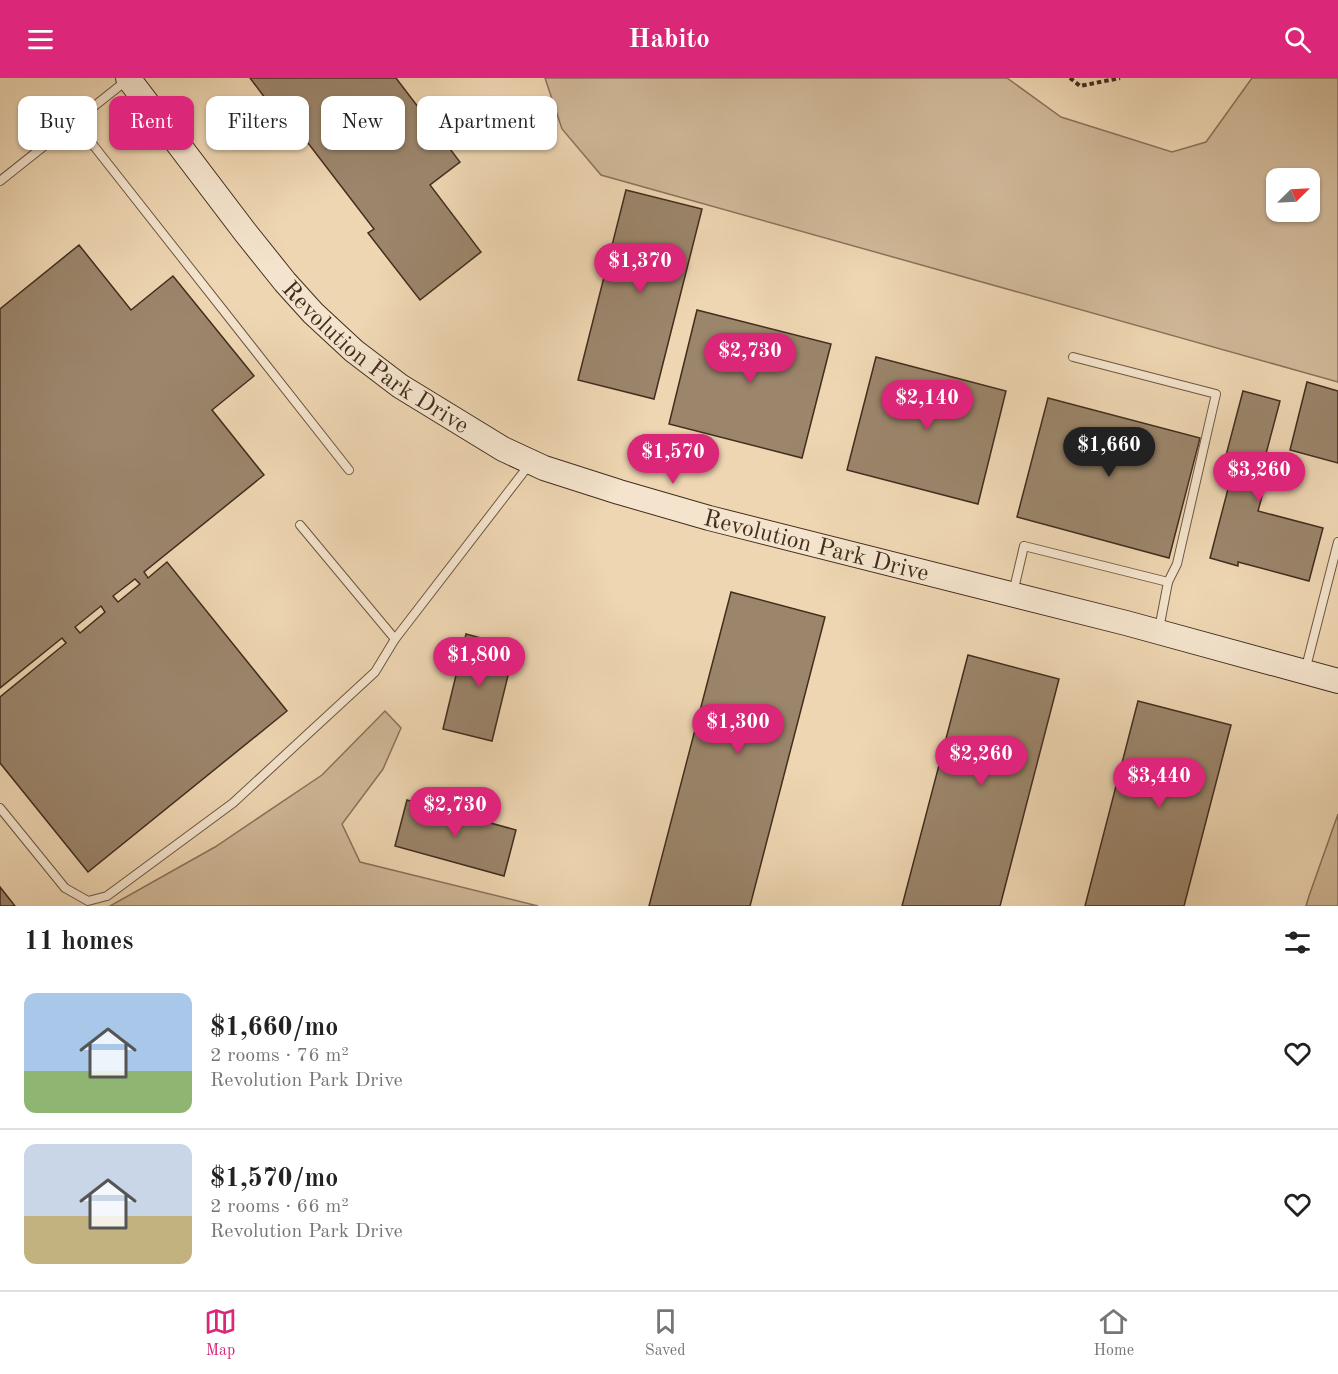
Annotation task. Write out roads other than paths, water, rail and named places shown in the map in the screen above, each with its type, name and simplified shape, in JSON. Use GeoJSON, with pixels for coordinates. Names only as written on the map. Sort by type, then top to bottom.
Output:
{"type":"FeatureCollection","features":[{"type":"Feature","properties":{"kind":"street","name":"Revolution Park Drive"},"geometry":{"type":"LineString","coordinates":[[129,78],[245,232],[285,282],[313,312],[354,351],[400,386],[486,439],[531,462],[619,492],[709,518],[1158,632],[1338,681]]}},
{"type":"Feature","properties":{"kind":"lane"},"geometry":{"type":"LineString","coordinates":[[97,104],[129,78]]}},
{"type":"Feature","properties":{"kind":"lane"},"geometry":{"type":"LineString","coordinates":[[0,181],[39,150]]}},
{"type":"Feature","properties":{"kind":"lane"},"geometry":{"type":"LineString","coordinates":[[97,150],[349,470]]}},
{"type":"Feature","properties":{"kind":"lane"},"geometry":{"type":"LineString","coordinates":[[1073,357],[1216,394],[1177,564],[1168,582],[1158,632]]}},
{"type":"Feature","properties":{"kind":"lane"},"geometry":{"type":"LineString","coordinates":[[0,808],[66,888],[88,901],[107,896],[233,803],[375,672],[395,639],[531,462]]}},
{"type":"Feature","properties":{"kind":"lane"},"geometry":{"type":"LineString","coordinates":[[300,525],[395,639]]}},
{"type":"Feature","properties":{"kind":"lane"},"geometry":{"type":"LineString","coordinates":[[1305,672],[1338,542]]}},
{"type":"Feature","properties":{"kind":"lane"},"geometry":{"type":"LineString","coordinates":[[1013,595],[1024,546],[1168,582]]}}]}
